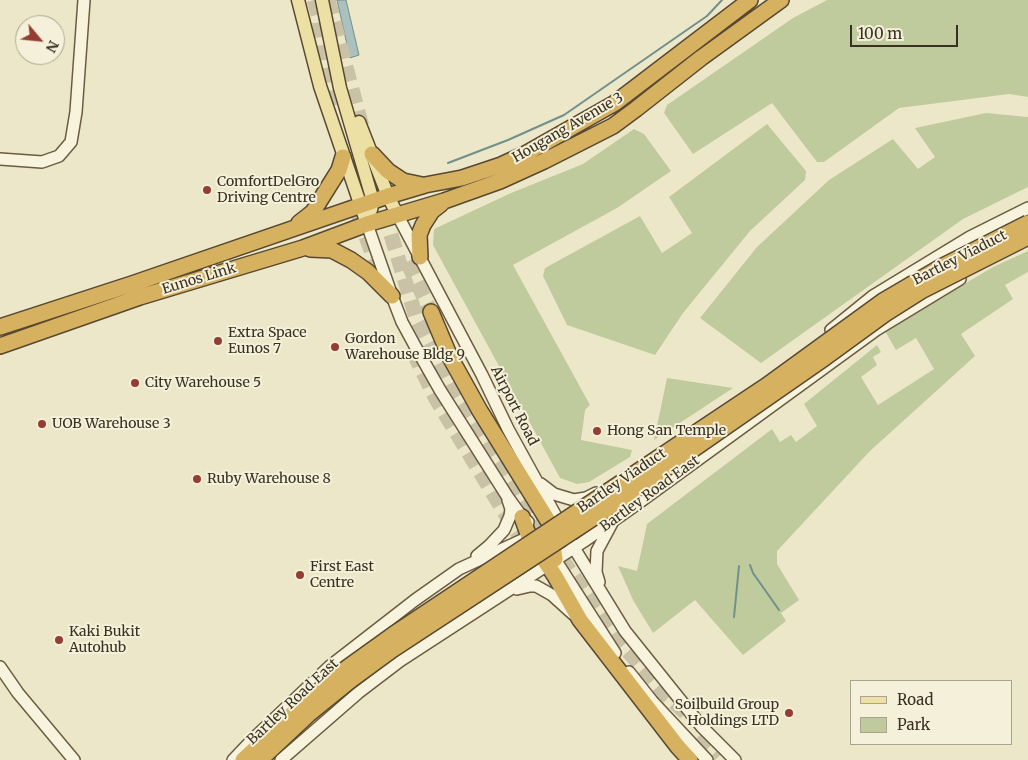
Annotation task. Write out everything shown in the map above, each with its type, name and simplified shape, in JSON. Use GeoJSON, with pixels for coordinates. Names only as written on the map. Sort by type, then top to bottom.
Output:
{"type":"FeatureCollection","features":[{"type":"Feature","properties":{"kind":"highway","name":"Hougang Avenue 3"},"geometry":{"type":"LineString","coordinates":[[398,216],[500,181],[613,126],[781,0]]}},
{"type":"Feature","properties":{"kind":"highway","name":"Hougang Avenue 3"},"geometry":{"type":"LineString","coordinates":[[367,203],[425,185],[462,178],[501,165],[526,154],[603,111],[747,3]]}},
{"type":"Feature","properties":{"kind":"highway"},"geometry":{"type":"LineString","coordinates":[[638,86],[645,93],[655,94]]}},
{"type":"Feature","properties":{"kind":"highway"},"geometry":{"type":"LineString","coordinates":[[372,154],[388,171],[403,181],[425,185]]}},
{"type":"Feature","properties":{"kind":"highway"},"geometry":{"type":"LineString","coordinates":[[285,232],[304,220],[312,212],[330,186],[339,170],[343,157]]}},
{"type":"Feature","properties":{"kind":"highway"},"geometry":{"type":"LineString","coordinates":[[420,257],[419,235],[422,225],[432,211],[444,201]]}},
{"type":"Feature","properties":{"kind":"highway","name":"Eunos Link"},"geometry":{"type":"LineString","coordinates":[[0,327],[367,203]]}},
{"type":"Feature","properties":{"kind":"highway","name":"Eunos Link"},"geometry":{"type":"LineString","coordinates":[[0,346],[140,297],[303,248],[367,224],[398,216]]}},
{"type":"Feature","properties":{"kind":"highway","name":"Bartley Viaduct"},"geometry":{"type":"LineString","coordinates":[[306,710],[348,667],[394,634],[766,386],[883,300],[941,267],[1028,223]]}},
{"type":"Feature","properties":{"kind":"highway","name":"Bartley Viaduct"},"geometry":{"type":"LineString","coordinates":[[306,710],[392,650],[613,505],[824,359],[885,314],[923,290],[1028,237]]}},
{"type":"Feature","properties":{"kind":"highway"},"geometry":{"type":"LineString","coordinates":[[303,248],[332,250],[351,260],[368,272],[392,296]]}},
{"type":"Feature","properties":{"kind":"highway"},"geometry":{"type":"LineString","coordinates":[[431,312],[450,357],[480,411],[554,521],[551,562]]}},
{"type":"Feature","properties":{"kind":"highway"},"geometry":{"type":"LineString","coordinates":[[522,517],[551,562],[580,620],[666,732],[690,760]]}},
{"type":"Feature","properties":{"kind":"highway","name":"Bartley Road East"},"geometry":{"type":"LineString","coordinates":[[243,760],[306,710]]}},
{"type":"Feature","properties":{"kind":"highway","name":"Bartley Road East"},"geometry":{"type":"LineString","coordinates":[[260,760],[306,710]]}},
{"type":"Feature","properties":{"kind":"main road"},"geometry":{"type":"LineString","coordinates":[[0,159],[42,162],[59,156],[71,142],[74,133],[84,0]]}},
{"type":"Feature","properties":{"kind":"main road","name":"Airport Road"},"geometry":{"type":"LineString","coordinates":[[298,0],[320,86],[343,157],[367,203]]}},
{"type":"Feature","properties":{"kind":"main road","name":"Airport Road"},"geometry":{"type":"LineString","coordinates":[[322,0],[327,30],[367,203],[367,224],[402,322],[440,390],[522,517]]}},
{"type":"Feature","properties":{"kind":"main road","name":"Airport Road"},"geometry":{"type":"LineString","coordinates":[[327,30],[345,77],[362,134],[388,196],[482,375],[508,429],[537,481],[554,521],[574,548],[606,602],[626,631],[702,727],[735,760]]}},
{"type":"Feature","properties":{"kind":"main road"},"geometry":{"type":"LineString","coordinates":[[537,481],[554,494],[574,500],[595,494],[814,344],[873,296],[970,237],[1028,208]]}},
{"type":"Feature","properties":{"kind":"main road","name":"Bartley Road East"},"geometry":{"type":"LineString","coordinates":[[281,760],[358,693],[400,661],[574,548],[876,330],[947,286],[1028,242]]}},
{"type":"Feature","properties":{"kind":"main road"},"geometry":{"type":"LineString","coordinates":[[934,259],[928,272],[929,280],[937,286],[947,286]]}},
{"type":"Feature","properties":{"kind":"main road"},"geometry":{"type":"LineString","coordinates":[[749,389],[759,392],[763,397],[762,413]]}},
{"type":"Feature","properties":{"kind":"main road"},"geometry":{"type":"LineString","coordinates":[[459,569],[489,546],[504,530],[511,509],[507,496]]}},
{"type":"Feature","properties":{"kind":"main road","name":"Bartley Road East"},"geometry":{"type":"LineString","coordinates":[[234,760],[253,738],[330,666],[415,600],[459,569],[533,535],[554,521]]}},
{"type":"Feature","properties":{"kind":"main road"},"geometry":{"type":"LineString","coordinates":[[606,602],[596,572],[597,551],[612,521]]}},
{"type":"Feature","properties":{"kind":"main road"},"geometry":{"type":"LineString","coordinates":[[551,562],[607,643],[652,701],[707,760]]}},
{"type":"Feature","properties":{"kind":"main road"},"geometry":{"type":"LineString","coordinates":[[508,591],[536,586],[552,595],[580,620]]}},
{"type":"Feature","properties":{"kind":"main road"},"geometry":{"type":"LineString","coordinates":[[0,667],[18,693],[74,760]]}},
{"type":"Feature","properties":{"kind":"green space"},"geometry":{"type":"Polygon","coordinates":[[[827,0],[1028,0],[1028,97],[1009,94],[899,108],[824,162],[817,162],[772,103],[693,154],[664,113],[667,105],[793,18],[827,0]]]}},
{"type":"Feature","properties":{"kind":"green space"},"geometry":{"type":"Polygon","coordinates":[[[986,113],[1028,117],[1028,187],[963,219],[761,363],[700,318],[757,247],[829,180],[893,139],[918,169],[935,157],[915,128],[986,113]]]}},
{"type":"Feature","properties":{"kind":"green space"},"geometry":{"type":"Polygon","coordinates":[[[767,124],[806,171],[805,180],[750,231],[683,313],[655,355],[567,325],[543,276],[545,268],[640,216],[662,253],[692,233],[669,197],[767,124]]]}},
{"type":"Feature","properties":{"kind":"green space"},"geometry":{"type":"Polygon","coordinates":[[[634,129],[644,134],[671,171],[617,208],[513,265],[590,405],[585,410],[581,440],[632,450],[630,457],[589,482],[577,484],[560,478],[433,245],[434,229],[511,193],[583,164],[634,129]]]}},
{"type":"Feature","properties":{"kind":"green space"},"geometry":{"type":"Polygon","coordinates":[[[1028,251],[1028,272],[1005,285],[1013,299],[961,334],[975,356],[870,451],[777,551],[777,564],[799,600],[781,613],[786,621],[743,655],[695,600],[653,633],[633,600],[618,566],[637,571],[647,524],[772,429],[780,442],[791,435],[796,442],[817,426],[804,404],[877,345],[881,352],[873,357],[877,365],[861,377],[878,405],[934,369],[916,338],[896,350],[885,331],[993,267],[1028,251]]]}},
{"type":"Feature","properties":{"kind":"green space"},"geometry":{"type":"Polygon","coordinates":[[[667,378],[733,388],[654,440],[667,378]]]}},
{"type":"Feature","properties":{"kind":"water"},"geometry":{"type":"Polygon","coordinates":[[[337,0],[346,0],[359,55],[350,58],[337,0]]]}},
{"type":"Feature","properties":{"kind":"waterway"},"geometry":{"type":"LineString","coordinates":[[448,163],[508,140],[564,115],[707,16],[722,0]]}},
{"type":"Feature","properties":{"kind":"waterway"},"geometry":{"type":"LineString","coordinates":[[750,565],[753,573],[779,610]]}},
{"type":"Feature","properties":{"kind":"waterway"},"geometry":{"type":"LineString","coordinates":[[734,617],[739,566]]}},
{"type":"Feature","properties":{"kind":"tunnel"},"geometry":{"type":"LineString","coordinates":[[314,0],[319,18],[330,109]]}},
{"type":"Feature","properties":{"kind":"tunnel"},"geometry":{"type":"LineString","coordinates":[[328,0],[364,134]]}},
{"type":"Feature","properties":{"kind":"tunnel"},"geometry":{"type":"LineString","coordinates":[[373,168],[416,317],[451,387],[525,506],[615,636],[662,691],[692,719]]}},
{"type":"Feature","properties":{"kind":"tunnel"},"geometry":{"type":"LineString","coordinates":[[358,215],[378,269]]}},
{"type":"Feature","properties":{"kind":"tunnel"},"geometry":{"type":"LineString","coordinates":[[407,262],[431,312]]}},
{"type":"Feature","properties":{"kind":"tunnel"},"geometry":{"type":"LineString","coordinates":[[413,352],[436,399],[530,552]]}},
{"type":"Feature","properties":{"kind":"tunnel"},"geometry":{"type":"LineString","coordinates":[[695,740],[715,760]]}},
{"type":"Feature","properties":{"kind":"place","name":"ComfortDelGro Driving Centre"},"geometry":{"type":"Point","coordinates":[207,190]}},
{"type":"Feature","properties":{"kind":"place","name":"Extra Space Eunos 7"},"geometry":{"type":"Point","coordinates":[218,341]}},
{"type":"Feature","properties":{"kind":"place","name":"Gordon Warehouse Bldg 9"},"geometry":{"type":"Point","coordinates":[335,347]}},
{"type":"Feature","properties":{"kind":"place","name":"City Warehouse 5"},"geometry":{"type":"Point","coordinates":[135,383]}},
{"type":"Feature","properties":{"kind":"place","name":"UOB Warehouse 3"},"geometry":{"type":"Point","coordinates":[42,424]}},
{"type":"Feature","properties":{"kind":"place","name":"Hong San Temple"},"geometry":{"type":"Point","coordinates":[597,431]}},
{"type":"Feature","properties":{"kind":"place","name":"Ruby Warehouse 8"},"geometry":{"type":"Point","coordinates":[197,479]}},
{"type":"Feature","properties":{"kind":"place","name":"First East Centre"},"geometry":{"type":"Point","coordinates":[300,575]}},
{"type":"Feature","properties":{"kind":"place","name":"Kaki Bukit Autohub"},"geometry":{"type":"Point","coordinates":[59,640]}},
{"type":"Feature","properties":{"kind":"place","name":"Soilbuild Group Holdings LTD"},"geometry":{"type":"Point","coordinates":[789,713]}}]}
